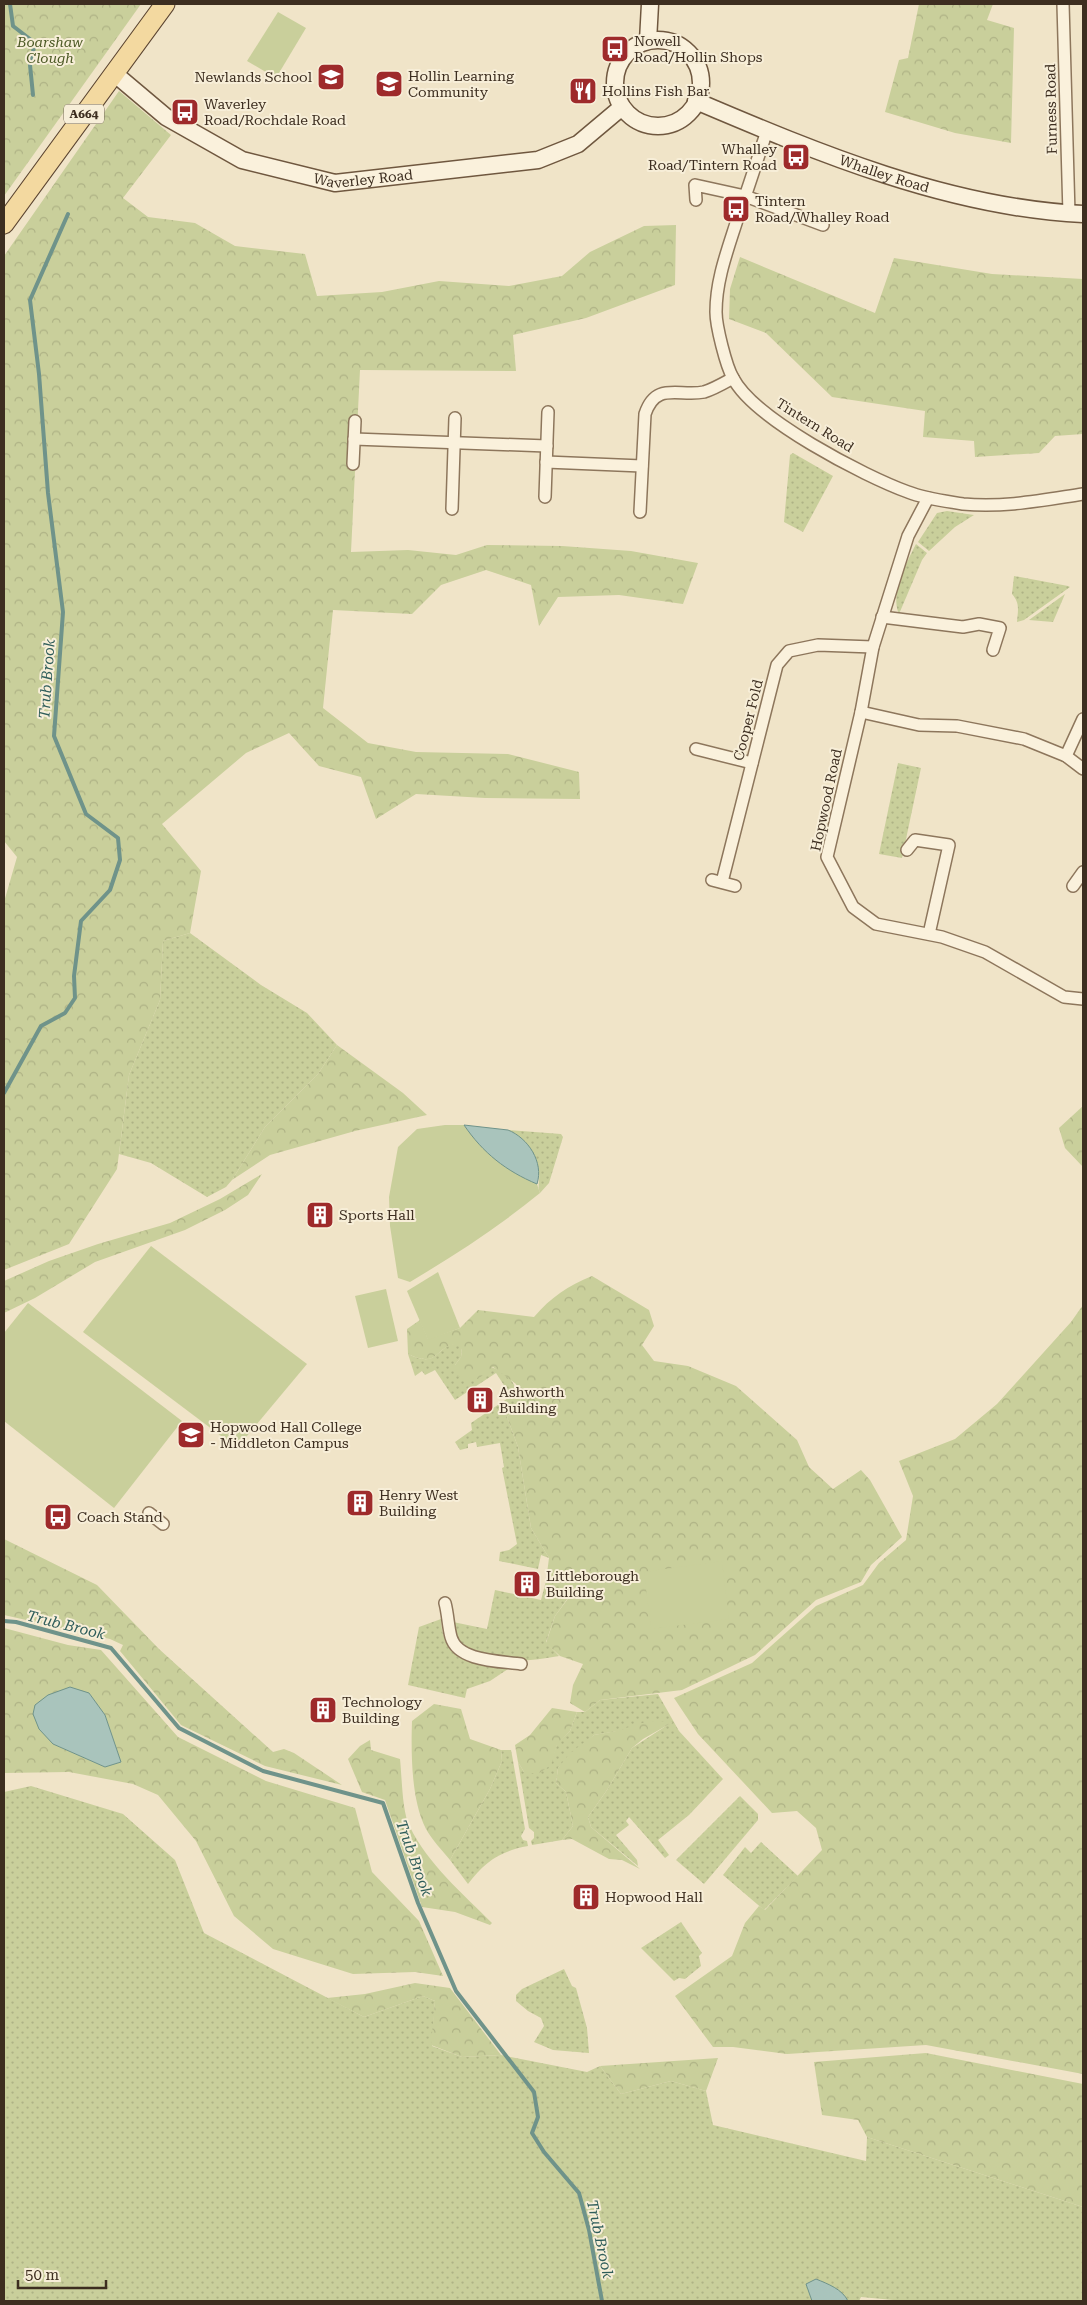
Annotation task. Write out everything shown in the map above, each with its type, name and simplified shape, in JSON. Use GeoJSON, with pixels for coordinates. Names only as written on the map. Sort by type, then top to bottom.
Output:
{"type":"FeatureCollection","features":[{"type":"Feature","properties":{"kind":"main road","name":"A664"},"geometry":{"type":"LineString","coordinates":[[4,224],[165,4]]}},
{"type":"Feature","properties":{"kind":"street"},"geometry":{"type":"LineString","coordinates":[[648,41],[650,4],[655,4]]}},
{"type":"Feature","properties":{"kind":"street","name":"Furness Road"},"geometry":{"type":"LineString","coordinates":[[1063,4],[1076,214]]}},
{"type":"Feature","properties":{"kind":"street"},"geometry":{"type":"LineString","coordinates":[[662,40],[675,43],[686,51],[695,62],[700,74],[700,88],[696,101],[684,116],[667,125],[654,126],[641,123],[630,116],[622,106],[616,93],[615,79],[618,66],[625,55],[635,46],[648,41],[662,40]]}},
{"type":"Feature","properties":{"kind":"street","name":"Waverley Road"},"geometry":{"type":"LineString","coordinates":[[115,74],[166,117],[242,160],[335,183],[538,160],[578,144],[622,106]]}},
{"type":"Feature","properties":{"kind":"street","name":"Whalley Road"},"geometry":{"type":"LineString","coordinates":[[696,101],[767,131],[907,182],[992,203],[1076,214]]}},
{"type":"Feature","properties":{"kind":"street","name":"Tintern Road"},"geometry":{"type":"LineString","coordinates":[[767,131],[719,279],[716,314],[733,378],[758,407],[790,430],[843,461],[907,492],[928,498],[964,504],[1004,506],[1083,494]]}},
{"type":"Feature","properties":{"kind":"street"},"geometry":{"type":"LineString","coordinates":[[696,200],[695,185],[745,196],[823,225]]}},
{"type":"Feature","properties":{"kind":"street"},"geometry":{"type":"LineString","coordinates":[[640,512],[645,414],[648,404],[654,397],[672,392],[707,391],[733,378]]}},
{"type":"Feature","properties":{"kind":"street"},"geometry":{"type":"LineString","coordinates":[[545,497],[548,412]]}},
{"type":"Feature","properties":{"kind":"street"},"geometry":{"type":"LineString","coordinates":[[452,509],[455,418]]}},
{"type":"Feature","properties":{"kind":"street"},"geometry":{"type":"LineString","coordinates":[[353,464],[355,421]]}},
{"type":"Feature","properties":{"kind":"street"},"geometry":{"type":"LineString","coordinates":[[354,439],[547,446]]}},
{"type":"Feature","properties":{"kind":"street"},"geometry":{"type":"LineString","coordinates":[[546,462],[642,466]]}},
{"type":"Feature","properties":{"kind":"street","name":"Hopwood Road"},"geometry":{"type":"LineString","coordinates":[[928,498],[908,536],[873,646],[861,712],[827,857],[853,907],[876,924],[929,934],[985,952],[1064,997],[1083,999]]}},
{"type":"Feature","properties":{"kind":"street"},"geometry":{"type":"LineString","coordinates":[[882,617],[964,627],[979,624],[1000,628],[993,650]]}},
{"type":"Feature","properties":{"kind":"street","name":"Cooper Fold"},"geometry":{"type":"LineString","coordinates":[[735,886],[717,881],[752,763],[777,665],[789,651],[818,645],[873,646]]}},
{"type":"Feature","properties":{"kind":"street"},"geometry":{"type":"LineString","coordinates":[[861,712],[919,725],[958,726],[1024,739],[1066,756],[1083,769]]}},
{"type":"Feature","properties":{"kind":"street"},"geometry":{"type":"LineString","coordinates":[[1066,756],[1083,719]]}},
{"type":"Feature","properties":{"kind":"street"},"geometry":{"type":"LineString","coordinates":[[696,750],[752,763]]}},
{"type":"Feature","properties":{"kind":"street"},"geometry":{"type":"LineString","coordinates":[[907,850],[916,840],[949,845],[929,934]]}},
{"type":"Feature","properties":{"kind":"street"},"geometry":{"type":"LineString","coordinates":[[1073,886],[1083,872]]}},
{"type":"Feature","properties":{"kind":"street"},"geometry":{"type":"LineString","coordinates":[[150,1513],[163,1524]]}},
{"type":"Feature","properties":{"kind":"street"},"geometry":{"type":"LineString","coordinates":[[445,1603],[451,1637],[457,1648],[479,1658],[521,1664]]}},
{"type":"Feature","properties":{"kind":"green space","name":"Boarshaw Clough"},"geometry":{"type":"Polygon","coordinates":[[[4,4],[141,4],[4,196],[4,4]]]}},
{"type":"Feature","properties":{"kind":"green space"},"geometry":{"type":"Polygon","coordinates":[[[919,4],[993,4],[987,20],[1014,28],[1011,143],[955,133],[885,112],[899,60],[908,58],[919,4]]]}},
{"type":"Feature","properties":{"kind":"green space"},"geometry":{"type":"Polygon","coordinates":[[[278,12],[306,28],[276,78],[247,61],[278,12]]]}},
{"type":"Feature","properties":{"kind":"green space"},"geometry":{"type":"Polygon","coordinates":[[[119,91],[171,135],[123,198],[148,217],[195,223],[235,246],[305,254],[317,296],[382,292],[439,281],[509,286],[562,276],[590,252],[644,226],[676,225],[675,285],[586,318],[513,335],[516,371],[360,370],[351,552],[408,550],[456,555],[487,545],[562,546],[631,551],[698,563],[683,604],[619,595],[558,597],[539,626],[531,585],[486,570],[441,585],[412,614],[333,610],[323,708],[368,743],[416,752],[508,754],[579,772],[580,799],[485,798],[416,794],[376,819],[361,777],[319,766],[289,733],[246,753],[162,824],[201,871],[190,933],[163,941],[160,1000],[129,1075],[117,1169],[69,1244],[4,1270],[4,902],[17,857],[4,841],[4,256],[119,91]]]}},
{"type":"Feature","properties":{"kind":"green space"},"geometry":{"type":"Polygon","coordinates":[[[740,257],[875,313],[894,258],[992,274],[1083,279],[1083,434],[1055,436],[1039,453],[975,457],[974,441],[923,437],[925,411],[832,397],[766,333],[729,319],[730,289],[740,257]]]}},
{"type":"Feature","properties":{"kind":"green space"},"geometry":{"type":"Polygon","coordinates":[[[793,453],[833,476],[803,532],[784,522],[790,455],[793,453]]]}},
{"type":"Feature","properties":{"kind":"green space"},"geometry":{"type":"Polygon","coordinates":[[[947,511],[974,515],[955,527],[929,551],[918,542],[937,513],[947,511]]]}},
{"type":"Feature","properties":{"kind":"green space"},"geometry":{"type":"Polygon","coordinates":[[[916,544],[927,553],[922,560],[899,614],[896,597],[900,579],[916,544]]]}},
{"type":"Feature","properties":{"kind":"green space"},"geometry":{"type":"Polygon","coordinates":[[[1014,576],[1070,587],[1024,620],[1017,622],[1017,604],[1012,594],[1014,576]]]}},
{"type":"Feature","properties":{"kind":"green space"},"geometry":{"type":"Polygon","coordinates":[[[1065,594],[1053,622],[1029,620],[1065,594]]]}},
{"type":"Feature","properties":{"kind":"green space"},"geometry":{"type":"Polygon","coordinates":[[[898,763],[921,768],[902,858],[879,854],[898,763]]]}},
{"type":"Feature","properties":{"kind":"green space"},"geometry":{"type":"Polygon","coordinates":[[[190,933],[261,985],[307,1013],[337,1045],[318,1074],[265,1127],[232,1180],[226,1187],[207,1197],[151,1163],[119,1154],[129,1075],[160,1000],[163,941],[190,933]]]}},
{"type":"Feature","properties":{"kind":"green space"},"geometry":{"type":"Polygon","coordinates":[[[337,1045],[403,1093],[427,1115],[355,1131],[270,1155],[232,1180],[265,1127],[318,1074],[337,1045]]]}},
{"type":"Feature","properties":{"kind":"green space"},"geometry":{"type":"Polygon","coordinates":[[[1083,1106],[1083,1167],[1065,1148],[1059,1128],[1083,1106]]]}},
{"type":"Feature","properties":{"kind":"green space"},"geometry":{"type":"Polygon","coordinates":[[[445,1125],[464,1125],[487,1152],[516,1173],[537,1184],[540,1193],[477,1240],[410,1282],[398,1278],[390,1226],[389,1197],[398,1147],[417,1129],[445,1125]]]}},
{"type":"Feature","properties":{"kind":"green space"},"geometry":{"type":"Polygon","coordinates":[[[508,1130],[561,1134],[563,1137],[549,1183],[540,1193],[538,1166],[530,1147],[520,1137],[508,1130]]]}},
{"type":"Feature","properties":{"kind":"green space"},"geometry":{"type":"Polygon","coordinates":[[[262,1174],[248,1195],[225,1210],[185,1230],[95,1262],[35,1298],[4,1313],[4,1281],[49,1261],[98,1244],[170,1223],[220,1199],[262,1174]]]}},
{"type":"Feature","properties":{"kind":"green space"},"geometry":{"type":"Polygon","coordinates":[[[151,1246],[307,1364],[237,1448],[83,1332],[151,1246]]]}},
{"type":"Feature","properties":{"kind":"green space"},"geometry":{"type":"Polygon","coordinates":[[[438,1272],[460,1328],[428,1340],[407,1291],[438,1272]]]}},
{"type":"Feature","properties":{"kind":"green space"},"geometry":{"type":"Polygon","coordinates":[[[592,1276],[649,1310],[654,1326],[642,1345],[654,1361],[688,1366],[736,1386],[797,1440],[809,1467],[833,1489],[861,1470],[870,1480],[902,1537],[871,1565],[861,1582],[816,1600],[755,1655],[682,1690],[600,1700],[585,1712],[570,1703],[573,1685],[583,1664],[560,1656],[546,1643],[555,1616],[576,1588],[546,1581],[549,1558],[531,1528],[518,1447],[507,1417],[521,1402],[516,1384],[493,1367],[476,1380],[467,1380],[455,1374],[455,1365],[461,1357],[462,1349],[457,1344],[449,1346],[431,1358],[418,1358],[408,1354],[407,1329],[420,1320],[428,1339],[460,1328],[478,1310],[534,1317],[560,1293],[592,1276]]]}},
{"type":"Feature","properties":{"kind":"green space"},"geometry":{"type":"Polygon","coordinates":[[[386,1289],[398,1341],[368,1348],[355,1296],[386,1289]]]}},
{"type":"Feature","properties":{"kind":"green space"},"geometry":{"type":"Polygon","coordinates":[[[28,1303],[182,1421],[114,1508],[4,1421],[4,1333],[28,1303]]]}},
{"type":"Feature","properties":{"kind":"green space"},"geometry":{"type":"Polygon","coordinates":[[[1083,1305],[1083,2074],[926,2045],[787,2054],[733,2047],[713,2047],[675,1996],[732,1956],[745,1923],[759,1906],[765,1910],[822,1850],[816,1828],[797,1811],[772,1813],[698,1734],[674,1698],[752,1663],[816,1606],[863,1585],[879,1563],[906,1540],[913,1496],[899,1461],[955,1439],[997,1404],[1071,1322],[1083,1305]]]}},
{"type":"Feature","properties":{"kind":"green space"},"geometry":{"type":"Polygon","coordinates":[[[458,1343],[462,1348],[461,1357],[455,1365],[497,1369],[511,1380],[521,1402],[507,1417],[518,1447],[531,1528],[549,1558],[541,1555],[538,1569],[499,1561],[500,1552],[509,1550],[517,1544],[502,1468],[504,1467],[500,1443],[477,1447],[476,1442],[468,1444],[468,1448],[460,1450],[455,1442],[472,1430],[471,1423],[511,1396],[496,1373],[455,1400],[435,1370],[425,1375],[422,1371],[415,1376],[408,1354],[418,1358],[431,1358],[450,1345],[458,1343]]]}},
{"type":"Feature","properties":{"kind":"green space"},"geometry":{"type":"Polygon","coordinates":[[[4,1539],[97,1585],[159,1649],[273,1752],[284,1749],[294,1753],[342,1785],[265,1766],[181,1725],[120,1651],[123,1645],[110,1639],[4,1615],[4,1539]]]}},
{"type":"Feature","properties":{"kind":"green space"},"geometry":{"type":"Polygon","coordinates":[[[722,1561],[729,1619],[651,1629],[644,1572],[722,1561]]]}},
{"type":"Feature","properties":{"kind":"green space"},"geometry":{"type":"Polygon","coordinates":[[[546,1581],[576,1587],[555,1616],[546,1642],[559,1656],[520,1661],[507,1660],[470,1651],[458,1644],[453,1622],[487,1629],[495,1590],[541,1600],[546,1581]]]}},
{"type":"Feature","properties":{"kind":"green space"},"geometry":{"type":"Polygon","coordinates":[[[441,1619],[447,1645],[454,1653],[472,1662],[508,1669],[490,1681],[467,1689],[465,1698],[408,1685],[419,1627],[441,1619]]]}},
{"type":"Feature","properties":{"kind":"green space"},"geometry":{"type":"Polygon","coordinates":[[[4,1628],[68,1645],[101,1650],[178,1737],[266,1781],[355,1808],[372,1872],[419,1921],[443,1976],[415,1972],[353,1974],[273,1949],[234,1916],[196,1841],[158,1795],[133,1784],[69,1772],[4,1773],[4,1628]],[[89,1693],[53,1744],[105,1767],[121,1762],[105,1715],[89,1693]]]}},
{"type":"Feature","properties":{"kind":"green space"},"geometry":{"type":"Polygon","coordinates":[[[658,1694],[679,1731],[723,1779],[689,1815],[658,1840],[669,1855],[665,1858],[629,1817],[626,1821],[629,1825],[616,1835],[637,1860],[638,1866],[591,1827],[588,1817],[607,1790],[632,1748],[672,1722],[594,1735],[558,1768],[556,1783],[566,1792],[573,1826],[562,1840],[532,1845],[531,1841],[534,1838],[534,1832],[529,1828],[518,1762],[524,1772],[550,1765],[557,1744],[570,1731],[577,1712],[585,1712],[600,1700],[658,1694]]]}},
{"type":"Feature","properties":{"kind":"green space"},"geometry":{"type":"Polygon","coordinates":[[[434,1704],[461,1709],[470,1739],[501,1750],[502,1761],[490,1789],[450,1860],[426,1829],[417,1804],[413,1776],[412,1721],[434,1704]]]}},
{"type":"Feature","properties":{"kind":"green space"},"geometry":{"type":"Polygon","coordinates":[[[552,1708],[577,1712],[570,1731],[557,1745],[551,1765],[538,1774],[524,1772],[518,1762],[515,1745],[530,1735],[552,1708]]]}},
{"type":"Feature","properties":{"kind":"green space"},"geometry":{"type":"Polygon","coordinates":[[[649,1721],[673,1722],[643,1739],[632,1748],[607,1790],[588,1817],[591,1827],[640,1869],[622,1860],[609,1859],[572,1839],[562,1840],[573,1826],[566,1792],[556,1783],[558,1768],[570,1753],[594,1735],[616,1731],[649,1721]]]}},
{"type":"Feature","properties":{"kind":"green space"},"geometry":{"type":"Polygon","coordinates":[[[370,1740],[371,1750],[400,1759],[405,1813],[417,1840],[436,1866],[492,1923],[490,1925],[455,1912],[422,1907],[385,1800],[362,1792],[348,1759],[360,1746],[370,1740]]]}},
{"type":"Feature","properties":{"kind":"green space"},"geometry":{"type":"Polygon","coordinates":[[[501,1750],[511,1750],[525,1829],[521,1836],[523,1840],[527,1841],[528,1846],[494,1858],[468,1884],[450,1860],[490,1789],[502,1761],[501,1750]]]}},
{"type":"Feature","properties":{"kind":"green space"},"geometry":{"type":"Polygon","coordinates":[[[31,1786],[123,1814],[175,1860],[204,1933],[364,2017],[423,1996],[435,2001],[432,2046],[462,2057],[501,2055],[587,2072],[600,2066],[621,2094],[671,2081],[706,2091],[713,2125],[866,2161],[867,2137],[1083,2207],[1083,2301],[904,2301],[861,2297],[859,2301],[4,2301],[4,1792],[31,1786]]]}},
{"type":"Feature","properties":{"kind":"green space"},"geometry":{"type":"Polygon","coordinates":[[[740,1796],[758,1814],[758,1820],[704,1884],[676,1860],[740,1796]]]}},
{"type":"Feature","properties":{"kind":"green space"},"geometry":{"type":"Polygon","coordinates":[[[761,1842],[798,1876],[764,1910],[723,1875],[745,1847],[751,1853],[761,1842]]]}},
{"type":"Feature","properties":{"kind":"green space"},"geometry":{"type":"Polygon","coordinates":[[[681,1922],[702,1953],[699,1956],[701,1966],[685,1979],[679,1978],[674,1981],[641,1948],[681,1922]]]}},
{"type":"Feature","properties":{"kind":"green space"},"geometry":{"type":"Polygon","coordinates":[[[564,1969],[572,1986],[576,1988],[587,2028],[589,2053],[553,2050],[534,2042],[544,2026],[541,2018],[528,2011],[516,2001],[516,1995],[522,1989],[564,1969]]]}},
{"type":"Feature","properties":{"kind":"green space"},"geometry":{"type":"Polygon","coordinates":[[[415,1983],[450,1988],[501,2055],[462,2057],[431,2045],[435,2001],[423,1996],[364,2017],[327,1998],[365,1994],[415,1983]]]}},
{"type":"Feature","properties":{"kind":"green space"},"geometry":{"type":"Polygon","coordinates":[[[926,2053],[1083,2084],[1083,2207],[867,2137],[858,2120],[822,2115],[814,2062],[926,2053]]]}},
{"type":"Feature","properties":{"kind":"green space"},"geometry":{"type":"Polygon","coordinates":[[[718,2058],[706,2091],[671,2081],[621,2094],[600,2066],[718,2058]]]}},
{"type":"Feature","properties":{"kind":"water"},"geometry":{"type":"Polygon","coordinates":[[[464,1125],[508,1130],[522,1139],[533,1152],[536,1159],[539,1176],[537,1184],[505,1167],[487,1153],[464,1125]]]}},
{"type":"Feature","properties":{"kind":"water"},"geometry":{"type":"Polygon","coordinates":[[[70,1687],[89,1693],[105,1715],[121,1762],[105,1767],[53,1744],[39,1729],[33,1714],[35,1705],[48,1695],[70,1687]]]}},
{"type":"Feature","properties":{"kind":"water"},"geometry":{"type":"Polygon","coordinates":[[[816,2279],[838,2290],[848,2301],[812,2301],[806,2284],[816,2279]]]}},
{"type":"Feature","properties":{"kind":"waterway","name":"Trub Brook"},"geometry":{"type":"LineString","coordinates":[[10,4],[13,26],[35,43],[30,65],[33,95]]}},
{"type":"Feature","properties":{"kind":"waterway","name":"Trub Brook"},"geometry":{"type":"LineString","coordinates":[[4,1093],[41,1026],[65,1013],[75,998],[74,976],[81,921],[110,890],[120,860],[118,838],[86,814],[54,736],[63,612],[48,493],[39,374],[30,300],[68,214]]}},
{"type":"Feature","properties":{"kind":"waterway","name":"Trub Brook"},"geometry":{"type":"LineString","coordinates":[[4,1621],[16,1622],[111,1648],[179,1728],[263,1771],[383,1803],[418,1903],[456,1991],[534,2092],[538,2117],[532,2133],[544,2152],[579,2193],[589,2230],[602,2301]]}},
{"type":"Feature","properties":{"kind":"place","name":"Nowell Road/Hollin Shops"},"geometry":{"type":"Point","coordinates":[615,49]}},
{"type":"Feature","properties":{"kind":"place","name":"Newlands School"},"geometry":{"type":"Point","coordinates":[331,77]}},
{"type":"Feature","properties":{"kind":"place","name":"Hollin Learning Community"},"geometry":{"type":"Point","coordinates":[389,84]}},
{"type":"Feature","properties":{"kind":"place","name":"Hollins Fish Bar"},"geometry":{"type":"Point","coordinates":[583,91]}},
{"type":"Feature","properties":{"kind":"place","name":"Waverley Road/Rochdale Road"},"geometry":{"type":"Point","coordinates":[185,112]}},
{"type":"Feature","properties":{"kind":"place","name":"Whalley Road/Tintern Road"},"geometry":{"type":"Point","coordinates":[796,157]}},
{"type":"Feature","properties":{"kind":"place","name":"Tintern Road/Whalley Road"},"geometry":{"type":"Point","coordinates":[736,209]}},
{"type":"Feature","properties":{"kind":"place","name":"Sports Hall"},"geometry":{"type":"Point","coordinates":[320,1215]}},
{"type":"Feature","properties":{"kind":"place","name":"Ashworth Building"},"geometry":{"type":"Point","coordinates":[480,1400]}},
{"type":"Feature","properties":{"kind":"place","name":"Hopwood Hall College - Middleton Campus"},"geometry":{"type":"Point","coordinates":[191,1435]}},
{"type":"Feature","properties":{"kind":"place","name":"Henry West Building"},"geometry":{"type":"Point","coordinates":[360,1503]}},
{"type":"Feature","properties":{"kind":"place","name":"Coach Stand"},"geometry":{"type":"Point","coordinates":[58,1517]}},
{"type":"Feature","properties":{"kind":"place","name":"Littleborough Building"},"geometry":{"type":"Point","coordinates":[527,1584]}},
{"type":"Feature","properties":{"kind":"place","name":"Technology Building"},"geometry":{"type":"Point","coordinates":[323,1710]}},
{"type":"Feature","properties":{"kind":"place","name":"Hopwood Hall"},"geometry":{"type":"Point","coordinates":[586,1897]}}]}
